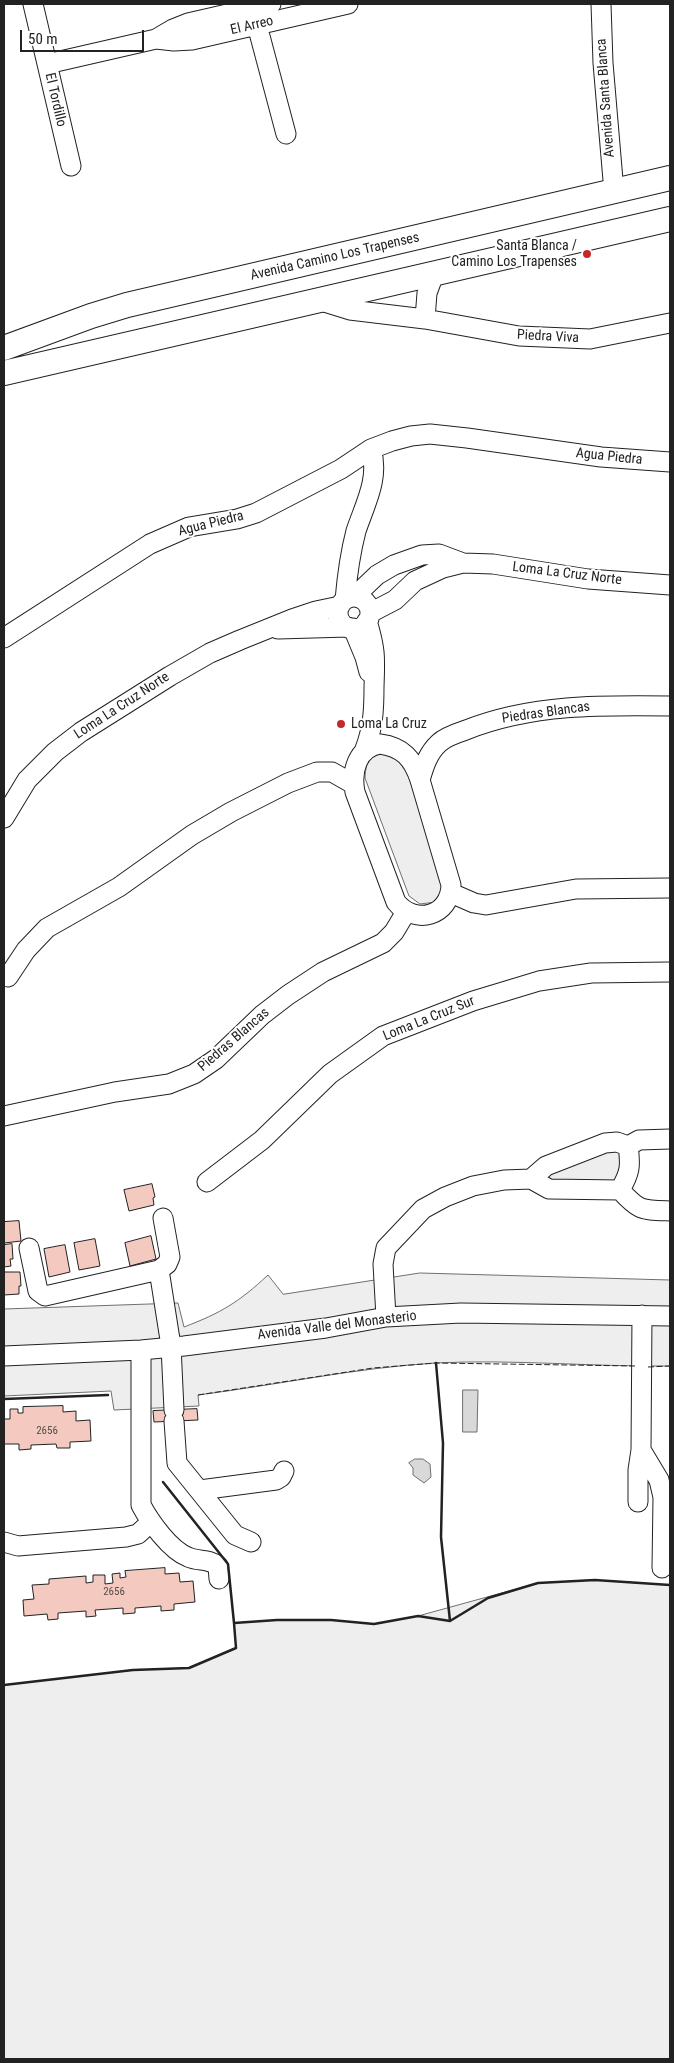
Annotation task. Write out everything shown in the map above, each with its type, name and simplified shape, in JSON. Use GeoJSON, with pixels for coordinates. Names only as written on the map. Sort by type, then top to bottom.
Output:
{"type":"FeatureCollection","features":[{"type":"Feature","properties":{"kind":"main road","name":"Avenida Camino Los Trapenses"},"geometry":{"type":"LineString","coordinates":[[4,348],[91,316],[179,293],[670,178]]}},
{"type":"Feature","properties":{"kind":"main road"},"geometry":{"type":"LineString","coordinates":[[4,373],[670,219]]}},
{"type":"Feature","properties":{"kind":"main road"},"geometry":{"type":"LineString","coordinates":[[179,293],[189,309],[190,322],[187,331]]}},
{"type":"Feature","properties":{"kind":"street","name":"El Tordillo"},"geometry":{"type":"LineString","coordinates":[[33,4],[71,166]]}},
{"type":"Feature","properties":{"kind":"street","name":"El Arreo"},"geometry":{"type":"LineString","coordinates":[[156,39],[188,23],[271,4]]}},
{"type":"Feature","properties":{"kind":"street","name":"El Arreo"},"geometry":{"type":"LineString","coordinates":[[47,64],[156,39],[183,41],[348,4]]}},
{"type":"Feature","properties":{"kind":"street","name":"Avenida Santa Blanca"},"geometry":{"type":"LineString","coordinates":[[601,4],[607,121],[614,192]]}},
{"type":"Feature","properties":{"kind":"street"},"geometry":{"type":"LineString","coordinates":[[257,25],[286,134]]}},
{"type":"Feature","properties":{"kind":"street"},"geometry":{"type":"LineString","coordinates":[[425,319],[427,293],[434,274]]}},
{"type":"Feature","properties":{"kind":"street","name":"Piedra Viva"},"geometry":{"type":"LineString","coordinates":[[321,301],[350,310],[425,319],[519,336],[590,339],[670,323]]}},
{"type":"Feature","properties":{"kind":"street","name":"Agua Piedra"},"geometry":{"type":"LineString","coordinates":[[4,638],[150,544],[189,526],[236,519],[256,513],[341,469],[370,449],[411,436],[430,434],[601,458],[670,462]]}},
{"type":"Feature","properties":{"kind":"street"},"geometry":{"type":"LineString","coordinates":[[360,622],[340,620],[339,616],[346,601],[349,561],[356,531],[369,496],[374,475],[374,460],[370,449]]}},
{"type":"Feature","properties":{"kind":"street","name":"Loma La Cruz Norte"},"geometry":{"type":"LineString","coordinates":[[4,818],[40,765],[68,742],[189,664],[225,646],[300,616],[346,601],[377,576],[408,559],[439,554],[463,563]]}},
{"type":"Feature","properties":{"kind":"street","name":"Loma La Cruz Norte"},"geometry":{"type":"LineString","coordinates":[[269,629],[360,622],[394,600],[415,581],[443,568],[463,563],[493,564],[588,579],[670,585]]}},
{"type":"Feature","properties":{"kind":"street"},"geometry":{"type":"LineString","coordinates":[[346,601],[363,600],[369,608],[360,622],[374,686],[375,709],[363,752],[355,767],[353,784],[396,902],[406,912],[422,915],[437,911],[445,906],[451,893],[450,878],[420,780],[412,762],[395,747],[375,709]]}},
{"type":"Feature","properties":{"kind":"street","name":"Piedras Blancas"},"geometry":{"type":"LineString","coordinates":[[395,747],[429,745],[495,720],[542,710],[593,706],[670,706]]}},
{"type":"Feature","properties":{"kind":"street"},"geometry":{"type":"LineString","coordinates":[[420,780],[427,757],[440,741]]}},
{"type":"Feature","properties":{"kind":"street"},"geometry":{"type":"LineString","coordinates":[[8,977],[26,950],[47,928],[119,887],[192,835],[231,812],[288,783],[363,752],[374,745],[395,747]]}},
{"type":"Feature","properties":{"kind":"street"},"geometry":{"type":"LineString","coordinates":[[316,772],[332,772],[353,784]]}},
{"type":"Feature","properties":{"kind":"street"},"geometry":{"type":"LineString","coordinates":[[451,893],[474,903],[486,905],[576,889],[670,888]]}},
{"type":"Feature","properties":{"kind":"street","name":"Piedras Blancas"},"geometry":{"type":"LineString","coordinates":[[4,1116],[115,1092],[169,1084],[194,1074],[216,1059],[262,1015],[294,991],[337,964],[383,943],[394,932],[406,912]]}},
{"type":"Feature","properties":{"kind":"street","name":"Loma La Cruz Sur"},"geometry":{"type":"LineString","coordinates":[[207,1182],[262,1140],[330,1074],[383,1036],[473,1001],[539,981],[590,973],[670,972]]}},
{"type":"Feature","properties":{"kind":"street"},"geometry":{"type":"LineString","coordinates":[[386,1318],[383,1264],[386,1248],[423,1209],[445,1197],[474,1186],[504,1180],[531,1178],[546,1166],[605,1144],[617,1142],[628,1146],[639,1140],[670,1139]]}},
{"type":"Feature","properties":{"kind":"street"},"geometry":{"type":"LineString","coordinates":[[620,1190],[628,1176],[631,1163],[628,1146]]}},
{"type":"Feature","properties":{"kind":"street"},"geometry":{"type":"LineString","coordinates":[[531,1178],[549,1189],[620,1190],[634,1206],[644,1210],[670,1211]]}},
{"type":"Feature","properties":{"kind":"street"},"geometry":{"type":"LineString","coordinates":[[29,1248],[38,1291],[45,1296],[159,1270],[167,1264],[170,1257],[163,1218]]}},
{"type":"Feature","properties":{"kind":"street"},"geometry":{"type":"LineString","coordinates":[[159,1270],[171,1346],[177,1463],[235,1534],[251,1542]]}},
{"type":"Feature","properties":{"kind":"street","name":"Avenida Valle del Monasterio"},"geometry":{"type":"LineString","coordinates":[[4,1356],[141,1350],[326,1328],[386,1318],[461,1313],[670,1316]]}},
{"type":"Feature","properties":{"kind":"street"},"geometry":{"type":"LineString","coordinates":[[638,1502],[641,1450],[642,1315]]}},
{"type":"Feature","properties":{"kind":"street"},"geometry":{"type":"LineString","coordinates":[[141,1350],[141,1505],[151,1522],[174,1548],[190,1558],[212,1561],[218,1566],[219,1579]]}},
{"type":"Feature","properties":{"kind":"street"},"geometry":{"type":"LineString","coordinates":[[641,1450],[658,1480],[663,1497],[662,1568]]}},
{"type":"Feature","properties":{"kind":"street"},"geometry":{"type":"LineString","coordinates":[[200,1490],[276,1480],[281,1477],[284,1471]]}},
{"type":"Feature","properties":{"kind":"street"},"geometry":{"type":"LineString","coordinates":[[4,1542],[18,1546],[126,1537],[138,1534],[151,1522]]}},
{"type":"Feature","properties":{"kind":"shaded area"},"geometry":{"type":"Polygon","coordinates":[[[389,752],[410,769],[447,883],[436,902],[420,904],[409,896],[365,778],[366,766],[370,759],[389,752]]]}},
{"type":"Feature","properties":{"kind":"shaded area"},"geometry":{"type":"Polygon","coordinates":[[[604,1149],[621,1150],[620,1181],[549,1184],[545,1174],[604,1149]]]}},
{"type":"Feature","properties":{"kind":"shaded area"},"geometry":{"type":"Polygon","coordinates":[[[420,1273],[670,1280],[670,1366],[494,1362],[405,1365],[198,1395],[199,1406],[114,1410],[111,1391],[4,1396],[4,1309],[178,1303],[184,1327],[209,1317],[229,1306],[248,1293],[268,1275],[283,1294],[420,1273]]]}},
{"type":"Feature","properties":{"kind":"shaded area"},"geometry":{"type":"Polygon","coordinates":[[[463,1390],[478,1390],[477,1432],[463,1432],[463,1390]]]}},
{"type":"Feature","properties":{"kind":"shaded area"},"geometry":{"type":"Polygon","coordinates":[[[415,1459],[423,1459],[430,1464],[431,1477],[424,1483],[413,1475],[413,1468],[409,1463],[415,1459]]]}},
{"type":"Feature","properties":{"kind":"shaded area"},"geometry":{"type":"Polygon","coordinates":[[[595,1580],[670,1585],[670,2059],[4,2059],[4,1685],[133,1670],[189,1668],[236,1648],[234,1623],[277,1620],[331,1620],[374,1624],[418,1616],[538,1583],[595,1580]]]}},
{"type":"Feature","properties":{"kind":"building"},"geometry":{"type":"Polygon","coordinates":[[[152,1184],[155,1197],[153,1198],[154,1205],[129,1211],[124,1190],[152,1184]]]}},
{"type":"Feature","properties":{"kind":"building"},"geometry":{"type":"Polygon","coordinates":[[[19,1221],[21,1241],[4,1243],[4,1222],[19,1221]]]}},
{"type":"Feature","properties":{"kind":"building"},"geometry":{"type":"Polygon","coordinates":[[[151,1236],[156,1259],[130,1266],[125,1243],[151,1236]]]}},
{"type":"Feature","properties":{"kind":"building"},"geometry":{"type":"Polygon","coordinates":[[[95,1239],[100,1266],[79,1270],[74,1243],[95,1239]]]}},
{"type":"Feature","properties":{"kind":"building"},"geometry":{"type":"Polygon","coordinates":[[[12,1244],[13,1259],[10,1259],[11,1266],[4,1267],[4,1245],[12,1244]]]}},
{"type":"Feature","properties":{"kind":"building"},"geometry":{"type":"Polygon","coordinates":[[[65,1245],[70,1272],[49,1277],[44,1249],[65,1245]]]}},
{"type":"Feature","properties":{"kind":"building"},"geometry":{"type":"Polygon","coordinates":[[[4,1272],[20,1272],[21,1286],[19,1286],[19,1294],[4,1295],[4,1272]]]}},
{"type":"Feature","properties":{"kind":"building"},"geometry":{"type":"Polygon","coordinates":[[[63,1406],[63,1412],[76,1411],[76,1421],[90,1420],[91,1441],[70,1442],[70,1448],[57,1448],[56,1444],[31,1445],[31,1449],[19,1450],[19,1444],[4,1444],[4,1419],[10,1419],[10,1409],[18,1409],[18,1413],[23,1413],[23,1407],[63,1406]]]}},
{"type":"Feature","properties":{"kind":"building"},"geometry":{"type":"Polygon","coordinates":[[[197,1409],[198,1420],[154,1422],[153,1411],[197,1409]]]}},
{"type":"Feature","properties":{"kind":"building"},"geometry":{"type":"Polygon","coordinates":[[[165,1568],[165,1574],[179,1573],[180,1582],[193,1581],[195,1602],[174,1604],[174,1610],[161,1611],[161,1606],[135,1608],[135,1613],[123,1614],[123,1608],[95,1610],[96,1616],[86,1617],[86,1611],[58,1613],[58,1619],[48,1620],[47,1614],[24,1616],[23,1600],[34,1599],[32,1585],[49,1584],[49,1579],[86,1576],[86,1583],[93,1582],[93,1575],[105,1575],[105,1584],[113,1583],[112,1574],[120,1573],[120,1578],[126,1577],[125,1571],[165,1568]]]}},
{"type":"Feature","properties":{"kind":"fence"},"geometry":{"type":"LineString","coordinates":[[198,1395],[373,1368],[436,1363],[635,1366]]}},
{"type":"Feature","properties":{"kind":"fence"},"geometry":{"type":"LineString","coordinates":[[648,1367],[670,1366]]}},
{"type":"Feature","properties":{"kind":"wall"},"geometry":{"type":"LineString","coordinates":[[436,1363],[443,1443],[441,1537],[450,1621]]}},
{"type":"Feature","properties":{"kind":"wall"},"geometry":{"type":"LineString","coordinates":[[4,1399],[108,1395]]}},
{"type":"Feature","properties":{"kind":"wall"},"geometry":{"type":"LineString","coordinates":[[163,1482],[228,1564],[234,1623]]}},
{"type":"Feature","properties":{"kind":"wall"},"geometry":{"type":"LineString","coordinates":[[4,1685],[133,1670],[189,1668],[236,1648],[234,1623],[277,1620],[331,1620],[374,1624],[418,1616],[450,1621],[488,1598],[538,1583],[595,1580],[670,1585]]}},
{"type":"Feature","properties":{"kind":"place","name":"Santa Blanca / Camino Los Trapenses"},"geometry":{"type":"Point","coordinates":[587,254]}},
{"type":"Feature","properties":{"kind":"place","name":"Loma La Cruz"},"geometry":{"type":"Point","coordinates":[341,724]}}]}
